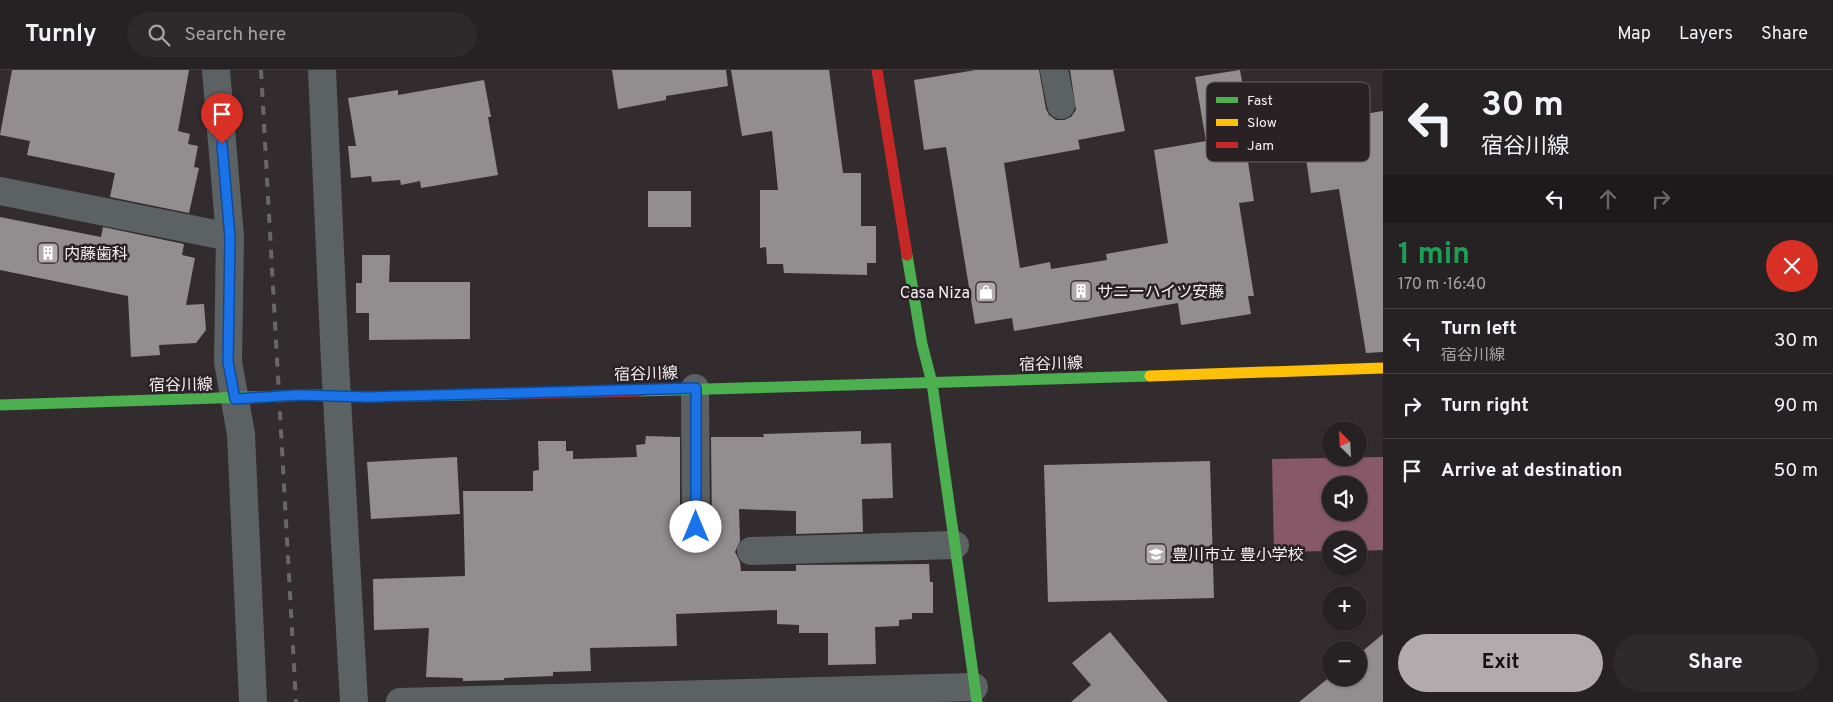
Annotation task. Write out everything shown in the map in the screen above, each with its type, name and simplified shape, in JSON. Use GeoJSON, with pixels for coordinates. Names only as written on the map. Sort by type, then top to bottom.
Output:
{"type":"FeatureCollection","features":[{"type":"Feature","properties":{"kind":"main road"},"geometry":{"type":"LineString","coordinates":[[877,70],[921,334],[932,383],[976,694]]}},
{"type":"Feature","properties":{"kind":"main road","name":"宿谷川線"},"geometry":{"type":"LineString","coordinates":[[0,405],[235,399],[280,396],[932,383],[1383,368]]}},
{"type":"Feature","properties":{"kind":"street"},"geometry":{"type":"LineString","coordinates":[[216,70],[230,237],[228,362],[241,434],[253,702]]}},
{"type":"Feature","properties":{"kind":"street"},"geometry":{"type":"LineString","coordinates":[[322,70],[337,396],[354,702]]}},
{"type":"Feature","properties":{"kind":"street"},"geometry":{"type":"LineString","coordinates":[[1054,70],[1061,104]]}},
{"type":"Feature","properties":{"kind":"street"},"geometry":{"type":"LineString","coordinates":[[0,191],[230,237]]}},
{"type":"Feature","properties":{"kind":"street"},"geometry":{"type":"LineString","coordinates":[[696,388],[696,527]]}},
{"type":"Feature","properties":{"kind":"street"},"geometry":{"type":"LineString","coordinates":[[751,551],[955,545]]}},
{"type":"Feature","properties":{"kind":"street"},"geometry":{"type":"LineString","coordinates":[[400,702],[976,694]]}},
{"type":"Feature","properties":{"kind":"shaded area"},"geometry":{"type":"Polygon","coordinates":[[[1368,457],[1383,457],[1383,550],[1367,551],[1367,531],[1322,531],[1322,551],[1274,552],[1272,459],[1322,458],[1322,466],[1368,466],[1368,457]]]}},
{"type":"Feature","properties":{"kind":"building"},"geometry":{"type":"Polygon","coordinates":[[[12,70],[189,70],[178,131],[190,134],[188,144],[198,146],[194,167],[199,168],[189,213],[110,197],[115,173],[27,155],[30,141],[0,135],[12,70]]]}},
{"type":"Feature","properties":{"kind":"building"},"geometry":{"type":"Polygon","coordinates":[[[612,70],[726,70],[728,86],[666,96],[666,100],[618,109],[612,70]]]}},
{"type":"Feature","properties":{"kind":"building"},"geometry":{"type":"Polygon","coordinates":[[[731,70],[829,70],[843,173],[861,173],[861,226],[876,226],[876,263],[867,263],[867,275],[784,273],[783,264],[767,264],[766,247],[760,248],[760,190],[778,190],[772,131],[742,136],[731,70]]]}},
{"type":"Feature","properties":{"kind":"building"},"geometry":{"type":"Polygon","coordinates":[[[976,70],[1039,70],[1046,109],[1049,115],[1056,120],[1064,120],[1071,117],[1076,110],[1070,70],[1113,70],[1125,131],[1078,140],[1080,149],[1004,163],[1020,268],[1050,262],[1051,269],[1107,260],[1106,254],[1168,243],[1154,150],[1206,141],[1206,162],[1248,162],[1254,201],[1239,203],[1254,296],[1248,296],[1251,314],[1181,325],[1178,303],[1014,331],[1012,318],[975,324],[946,147],[924,150],[914,80],[976,70]]]}},
{"type":"Feature","properties":{"kind":"building"},"geometry":{"type":"Polygon","coordinates":[[[1240,70],[1242,82],[1206,82],[1206,141],[1195,77],[1240,70]]]}},
{"type":"Feature","properties":{"kind":"building"},"geometry":{"type":"Polygon","coordinates":[[[484,80],[491,117],[488,117],[498,175],[421,188],[420,181],[401,185],[400,180],[372,182],[371,176],[351,178],[348,146],[356,146],[348,98],[398,90],[398,95],[484,80]]]}},
{"type":"Feature","properties":{"kind":"building"},"geometry":{"type":"Polygon","coordinates":[[[1383,111],[1383,352],[1366,353],[1339,189],[1311,193],[1307,162],[1370,162],[1370,113],[1383,111]]]}},
{"type":"Feature","properties":{"kind":"building"},"geometry":{"type":"Polygon","coordinates":[[[648,191],[691,191],[691,227],[648,227],[648,191]]]}},
{"type":"Feature","properties":{"kind":"building"},"geometry":{"type":"Polygon","coordinates":[[[0,217],[101,237],[103,227],[184,244],[182,255],[195,258],[186,305],[204,304],[206,330],[196,343],[159,345],[160,355],[131,357],[128,296],[0,270],[0,217]]]}},
{"type":"Feature","properties":{"kind":"building"},"geometry":{"type":"Polygon","coordinates":[[[362,255],[390,255],[389,282],[470,282],[470,339],[369,340],[369,313],[356,313],[356,283],[362,283],[362,255]]]}},
{"type":"Feature","properties":{"kind":"building"},"geometry":{"type":"Polygon","coordinates":[[[861,431],[861,444],[891,443],[893,498],[862,499],[863,532],[796,534],[796,511],[739,509],[740,541],[735,552],[740,562],[741,571],[796,571],[796,565],[929,564],[930,582],[933,582],[933,613],[912,613],[912,619],[899,620],[899,626],[875,627],[876,664],[828,665],[828,633],[799,633],[799,625],[777,624],[777,610],[676,614],[677,646],[590,648],[591,671],[553,672],[553,676],[504,678],[504,680],[463,681],[463,678],[426,677],[429,628],[374,630],[373,579],[465,576],[463,491],[533,491],[533,471],[539,470],[538,441],[566,441],[566,451],[573,451],[573,459],[637,457],[636,445],[645,444],[646,436],[680,437],[680,528],[688,540],[697,543],[704,540],[710,534],[712,527],[711,437],[764,437],[763,434],[861,431]]]}},
{"type":"Feature","properties":{"kind":"building"},"geometry":{"type":"Polygon","coordinates":[[[457,457],[460,514],[371,519],[367,462],[457,457]]]}},
{"type":"Feature","properties":{"kind":"building"},"geometry":{"type":"Polygon","coordinates":[[[1210,461],[1214,598],[1048,602],[1044,465],[1210,461]]]}},
{"type":"Feature","properties":{"kind":"building"},"geometry":{"type":"Polygon","coordinates":[[[1110,632],[1168,702],[1071,702],[1091,685],[1072,663],[1110,632]]]}},
{"type":"Feature","properties":{"kind":"building"},"geometry":{"type":"Polygon","coordinates":[[[1383,634],[1383,702],[1299,702],[1322,683],[1322,686],[1367,686],[1367,647],[1383,634]]]}},
{"type":"Feature","properties":{"kind":"railway"},"geometry":{"type":"LineString","coordinates":[[261,70],[296,702]]}},
{"type":"Feature","properties":{"kind":"traffic: fast"},"geometry":{"type":"LineString","coordinates":[[907,255],[922,344],[932,383],[977,702]]}},
{"type":"Feature","properties":{"kind":"traffic: fast"},"geometry":{"type":"LineString","coordinates":[[641,391],[1150,376]]}},
{"type":"Feature","properties":{"kind":"traffic: fast"},"geometry":{"type":"LineString","coordinates":[[0,405],[314,395],[369,397],[509,394]]}},
{"type":"Feature","properties":{"kind":"traffic: slow"},"geometry":{"type":"LineString","coordinates":[[1150,376],[1383,368]]}},
{"type":"Feature","properties":{"kind":"traffic: jam"},"geometry":{"type":"LineString","coordinates":[[877,70],[907,255]]}},
{"type":"Feature","properties":{"kind":"traffic: jam"},"geometry":{"type":"LineString","coordinates":[[509,394],[641,391]]}},
{"type":"Feature","properties":{"kind":"place","name":"内藤歯科"},"geometry":{"type":"Point","coordinates":[48,253]}},
{"type":"Feature","properties":{"kind":"place","name":"サニーハイツ安藤"},"geometry":{"type":"Point","coordinates":[1081,291]}},
{"type":"Feature","properties":{"kind":"place","name":"Casa Niza"},"geometry":{"type":"Point","coordinates":[986,292]}},
{"type":"Feature","properties":{"kind":"place","name":"豊川市立 豊小学校"},"geometry":{"type":"Point","coordinates":[1156,554]}},
{"type":"Feature","properties":{"kind":"route"},"geometry":{"type":"LineString","coordinates":[[222,144],[230,237],[228,362],[235,399],[297,395],[368,397],[696,388],[696,527]]}}]}
